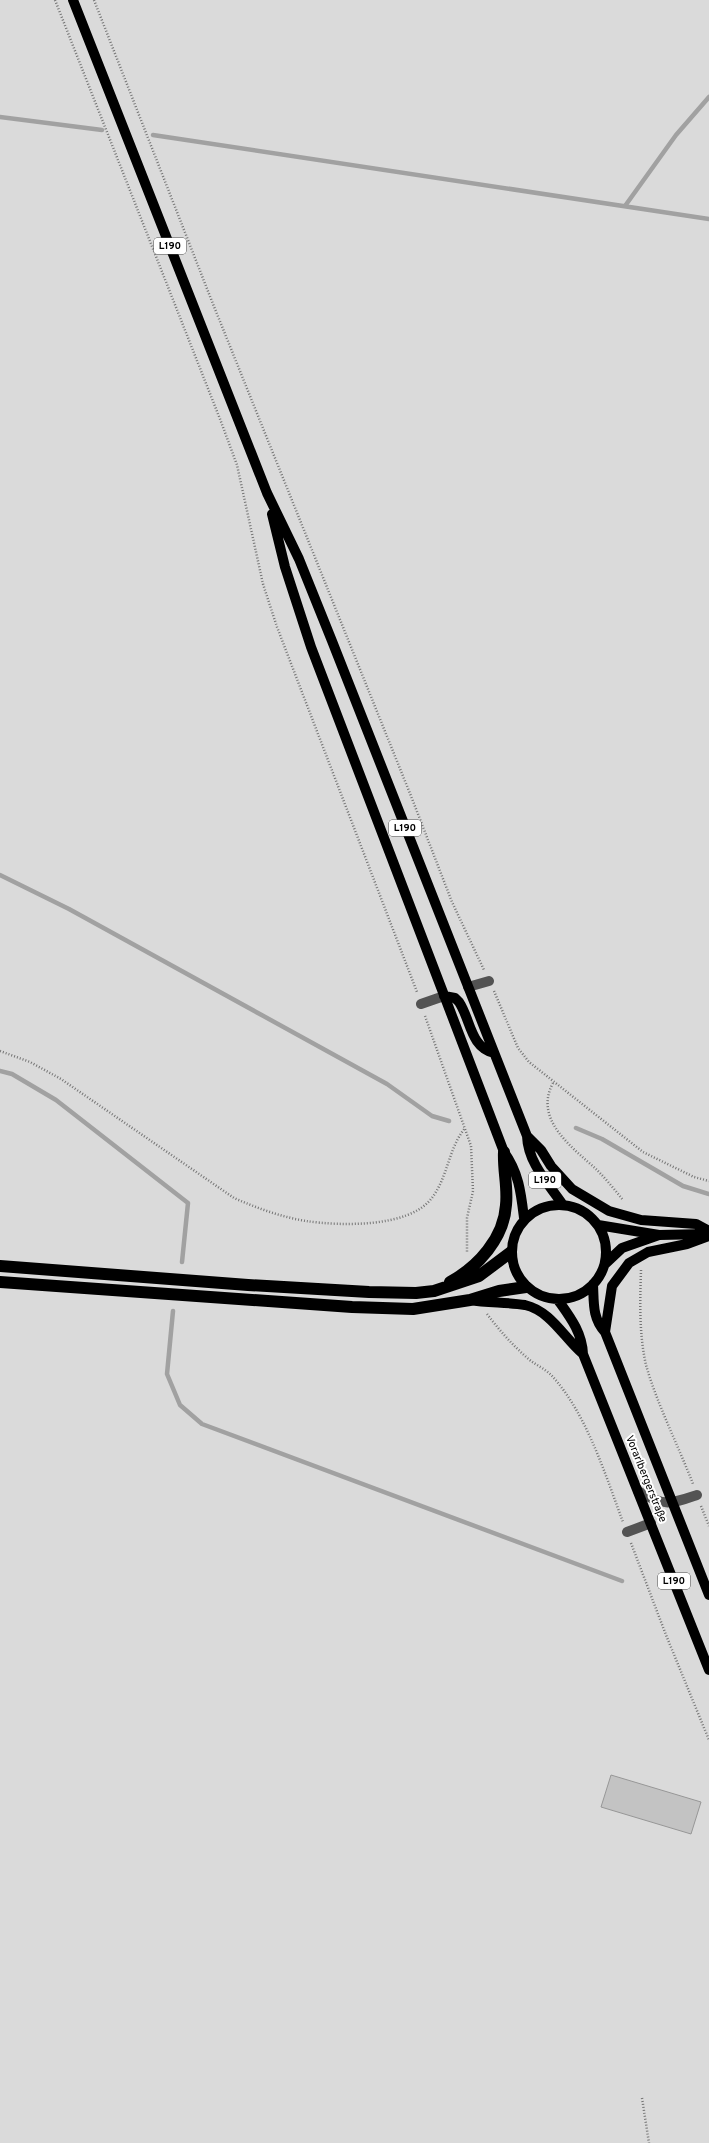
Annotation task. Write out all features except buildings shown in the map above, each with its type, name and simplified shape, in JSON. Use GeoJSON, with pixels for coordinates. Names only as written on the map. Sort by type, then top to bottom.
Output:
{"type":"FeatureCollection","features":[{"type":"Feature","properties":{"kind":"highway"},"geometry":{"type":"LineString","coordinates":[[434,1291],[467,1270],[488,1249],[499,1235],[504,1220],[506,1204],[504,1152]]}},
{"type":"Feature","properties":{"kind":"highway"},"geometry":{"type":"LineString","coordinates":[[0,1266],[306,1289],[416,1293],[434,1291],[479,1276],[511,1252]]}},
{"type":"Feature","properties":{"kind":"highway"},"geometry":{"type":"LineString","coordinates":[[0,1282],[352,1307],[413,1309],[470,1300],[499,1291],[526,1287]]}},
{"type":"Feature","properties":{"kind":"main road","name":"L190"},"geometry":{"type":"LineString","coordinates":[[73,0],[267,493],[305,574],[527,1136],[530,1154],[536,1167],[563,1204]]}},
{"type":"Feature","properties":{"kind":"main road","name":"L190"},"geometry":{"type":"LineString","coordinates":[[267,493],[285,567],[311,648],[504,1152],[513,1165],[521,1192],[524,1218]]}},
{"type":"Feature","properties":{"kind":"main road"},"geometry":{"type":"LineString","coordinates":[[444,996],[455,998],[459,1002],[475,1040],[482,1048],[494,1053]]}},
{"type":"Feature","properties":{"kind":"main road"},"geometry":{"type":"LineString","coordinates":[[527,1136],[541,1150],[551,1166],[572,1189],[609,1211],[641,1220],[696,1224],[709,1234]]}},
{"type":"Feature","properties":{"kind":"main road"},"geometry":{"type":"LineString","coordinates":[[605,1264],[606,1244],[598,1225],[589,1215],[577,1208],[563,1204],[534,1210],[524,1218],[513,1237],[511,1252],[513,1265],[518,1277],[526,1287],[546,1298],[558,1300],[576,1297],[593,1284],[605,1264],[622,1248],[659,1235]]}},
{"type":"Feature","properties":{"kind":"main road"},"geometry":{"type":"LineString","coordinates":[[598,1225],[644,1231],[659,1235],[709,1234]]}},
{"type":"Feature","properties":{"kind":"main road"},"geometry":{"type":"LineString","coordinates":[[605,1332],[612,1286],[629,1263],[648,1252],[687,1244],[709,1234]]}},
{"type":"Feature","properties":{"kind":"main road","name":"Vorarlbergerstraße"},"geometry":{"type":"LineString","coordinates":[[593,1284],[594,1314],[598,1324],[605,1332],[709,1595]]}},
{"type":"Feature","properties":{"kind":"main road"},"geometry":{"type":"LineString","coordinates":[[470,1300],[490,1304],[525,1305],[535,1309],[546,1316],[567,1335],[573,1345],[583,1354]]}},
{"type":"Feature","properties":{"kind":"main road","name":"Vorarlbergerstraße"},"geometry":{"type":"LineString","coordinates":[[558,1300],[579,1332],[582,1340],[583,1354],[709,1670]]}},
{"type":"Feature","properties":{"kind":"lane"},"geometry":{"type":"LineString","coordinates":[[468,987],[489,981]]}},
{"type":"Feature","properties":{"kind":"lane"},"geometry":{"type":"LineString","coordinates":[[421,1004],[444,996]]}},
{"type":"Feature","properties":{"kind":"lane"},"geometry":{"type":"LineString","coordinates":[[638,1491],[655,1502],[673,1503],[697,1495]]}},
{"type":"Feature","properties":{"kind":"lane"},"geometry":{"type":"LineString","coordinates":[[626,1532],[650,1523]]}},
{"type":"Feature","properties":{"kind":"path"},"geometry":{"type":"LineString","coordinates":[[55,0],[237,465],[263,584],[277,627],[421,1004],[466,1128],[471,1146],[473,1164],[473,1191],[468,1218],[467,1253]]}},
{"type":"Feature","properties":{"kind":"path"},"geometry":{"type":"LineString","coordinates":[[94,0],[213,304],[411,796],[452,902],[518,1048],[529,1062],[553,1082],[643,1152],[694,1177],[709,1181]]}},
{"type":"Feature","properties":{"kind":"path"},"geometry":{"type":"LineString","coordinates":[[0,1051],[30,1062],[61,1079],[234,1198],[261,1209],[306,1221],[338,1223],[378,1222],[404,1216],[420,1208],[430,1201],[438,1190],[446,1176],[457,1138],[466,1128]]}},
{"type":"Feature","properties":{"kind":"path"},"geometry":{"type":"LineString","coordinates":[[553,1082],[549,1090],[548,1109],[557,1131],[570,1147],[597,1170],[623,1200]]}},
{"type":"Feature","properties":{"kind":"path"},"geometry":{"type":"LineString","coordinates":[[641,1266],[640,1303],[646,1364],[654,1390],[709,1526]]}},
{"type":"Feature","properties":{"kind":"path"},"geometry":{"type":"LineString","coordinates":[[485,1310],[502,1334],[531,1361],[551,1375],[575,1407],[604,1470],[626,1532],[666,1635],[709,1740]]}},
{"type":"Feature","properties":{"kind":"path"},"geometry":{"type":"LineString","coordinates":[[642,2098],[649,2143]]}},
{"type":"Feature","properties":{"kind":"shaded area"},"geometry":{"type":"Polygon","coordinates":[[[0,0],[709,0],[709,2143],[0,2143],[0,0]]]}},
{"type":"Feature","properties":{"kind":"waterway"},"geometry":{"type":"LineString","coordinates":[[625,206],[676,135],[709,97]]}},
{"type":"Feature","properties":{"kind":"waterway"},"geometry":{"type":"LineString","coordinates":[[0,117],[102,130]]}},
{"type":"Feature","properties":{"kind":"waterway"},"geometry":{"type":"LineString","coordinates":[[153,135],[709,219]]}},
{"type":"Feature","properties":{"kind":"waterway"},"geometry":{"type":"LineString","coordinates":[[0,875],[69,909],[387,1084],[432,1116],[449,1121]]}},
{"type":"Feature","properties":{"kind":"waterway"},"geometry":{"type":"LineString","coordinates":[[0,1071],[12,1074],[56,1100],[188,1203],[182,1262]]}},
{"type":"Feature","properties":{"kind":"waterway"},"geometry":{"type":"LineString","coordinates":[[576,1128],[602,1139],[683,1186],[709,1194]]}},
{"type":"Feature","properties":{"kind":"waterway"},"geometry":{"type":"LineString","coordinates":[[173,1311],[167,1374],[180,1405],[202,1424],[622,1581]]}}]}
